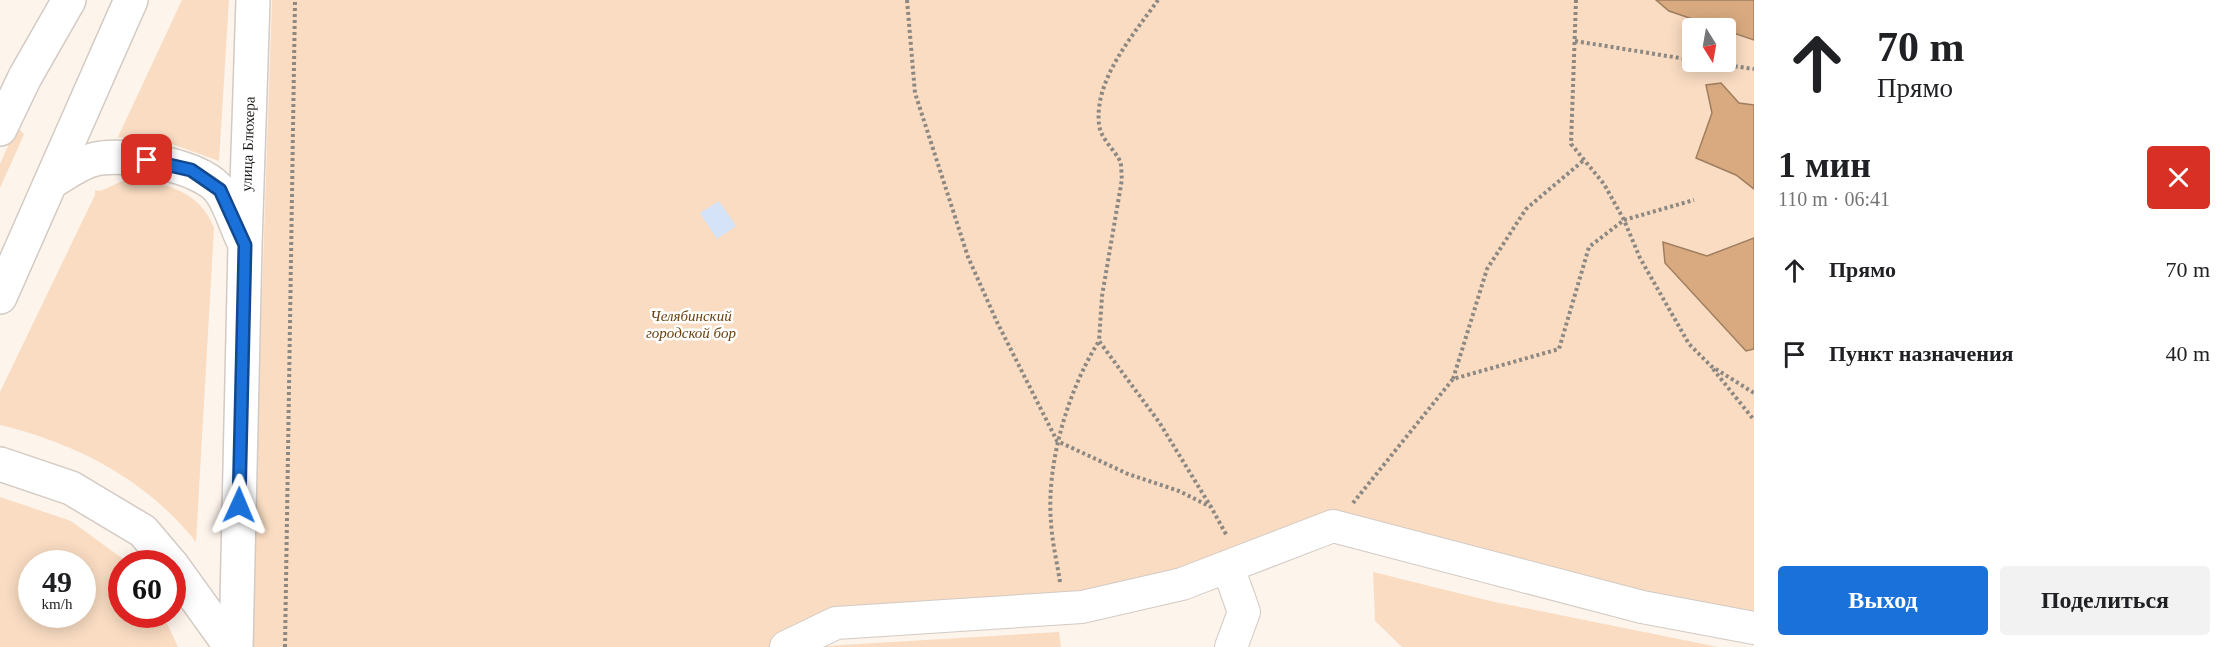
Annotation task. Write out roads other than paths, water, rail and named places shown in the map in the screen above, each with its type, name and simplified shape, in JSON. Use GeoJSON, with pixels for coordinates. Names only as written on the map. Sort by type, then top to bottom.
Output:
{"type":"FeatureCollection","features":[{"type":"Feature","properties":{"kind":"main road"},"geometry":{"type":"LineString","coordinates":[[0,129],[25,77],[69,0]]}},
{"type":"Feature","properties":{"kind":"main road"},"geometry":{"type":"LineString","coordinates":[[0,297],[131,0]]}},
{"type":"Feature","properties":{"kind":"main road","name":"улица Блюхера"},"geometry":{"type":"LineString","coordinates":[[236,647],[253,0]]}},
{"type":"Feature","properties":{"kind":"main road"},"geometry":{"type":"LineString","coordinates":[[51,182],[90,160],[109,157],[147,160],[191,170],[220,190],[245,245]]}},
{"type":"Feature","properties":{"kind":"main road"},"geometry":{"type":"LineString","coordinates":[[0,464],[71,488],[143,531],[159,550]]}},
{"type":"Feature","properties":{"kind":"main road"},"geometry":{"type":"LineString","coordinates":[[186,584],[231,647]]}},
{"type":"Feature","properties":{"kind":"street"},"geometry":{"type":"LineString","coordinates":[[786,647],[836,623],[1082,607],[1182,584],[1333,526],[1642,607],[1754,628]]}},
{"type":"Feature","properties":{"kind":"street"},"geometry":{"type":"LineString","coordinates":[[1231,647],[1244,612],[1234,564]]}},
{"type":"Feature","properties":{"kind":"park label","name":"Челябинский городской бор"},"geometry":{"type":"Point","coordinates":[691,324]}}]}
